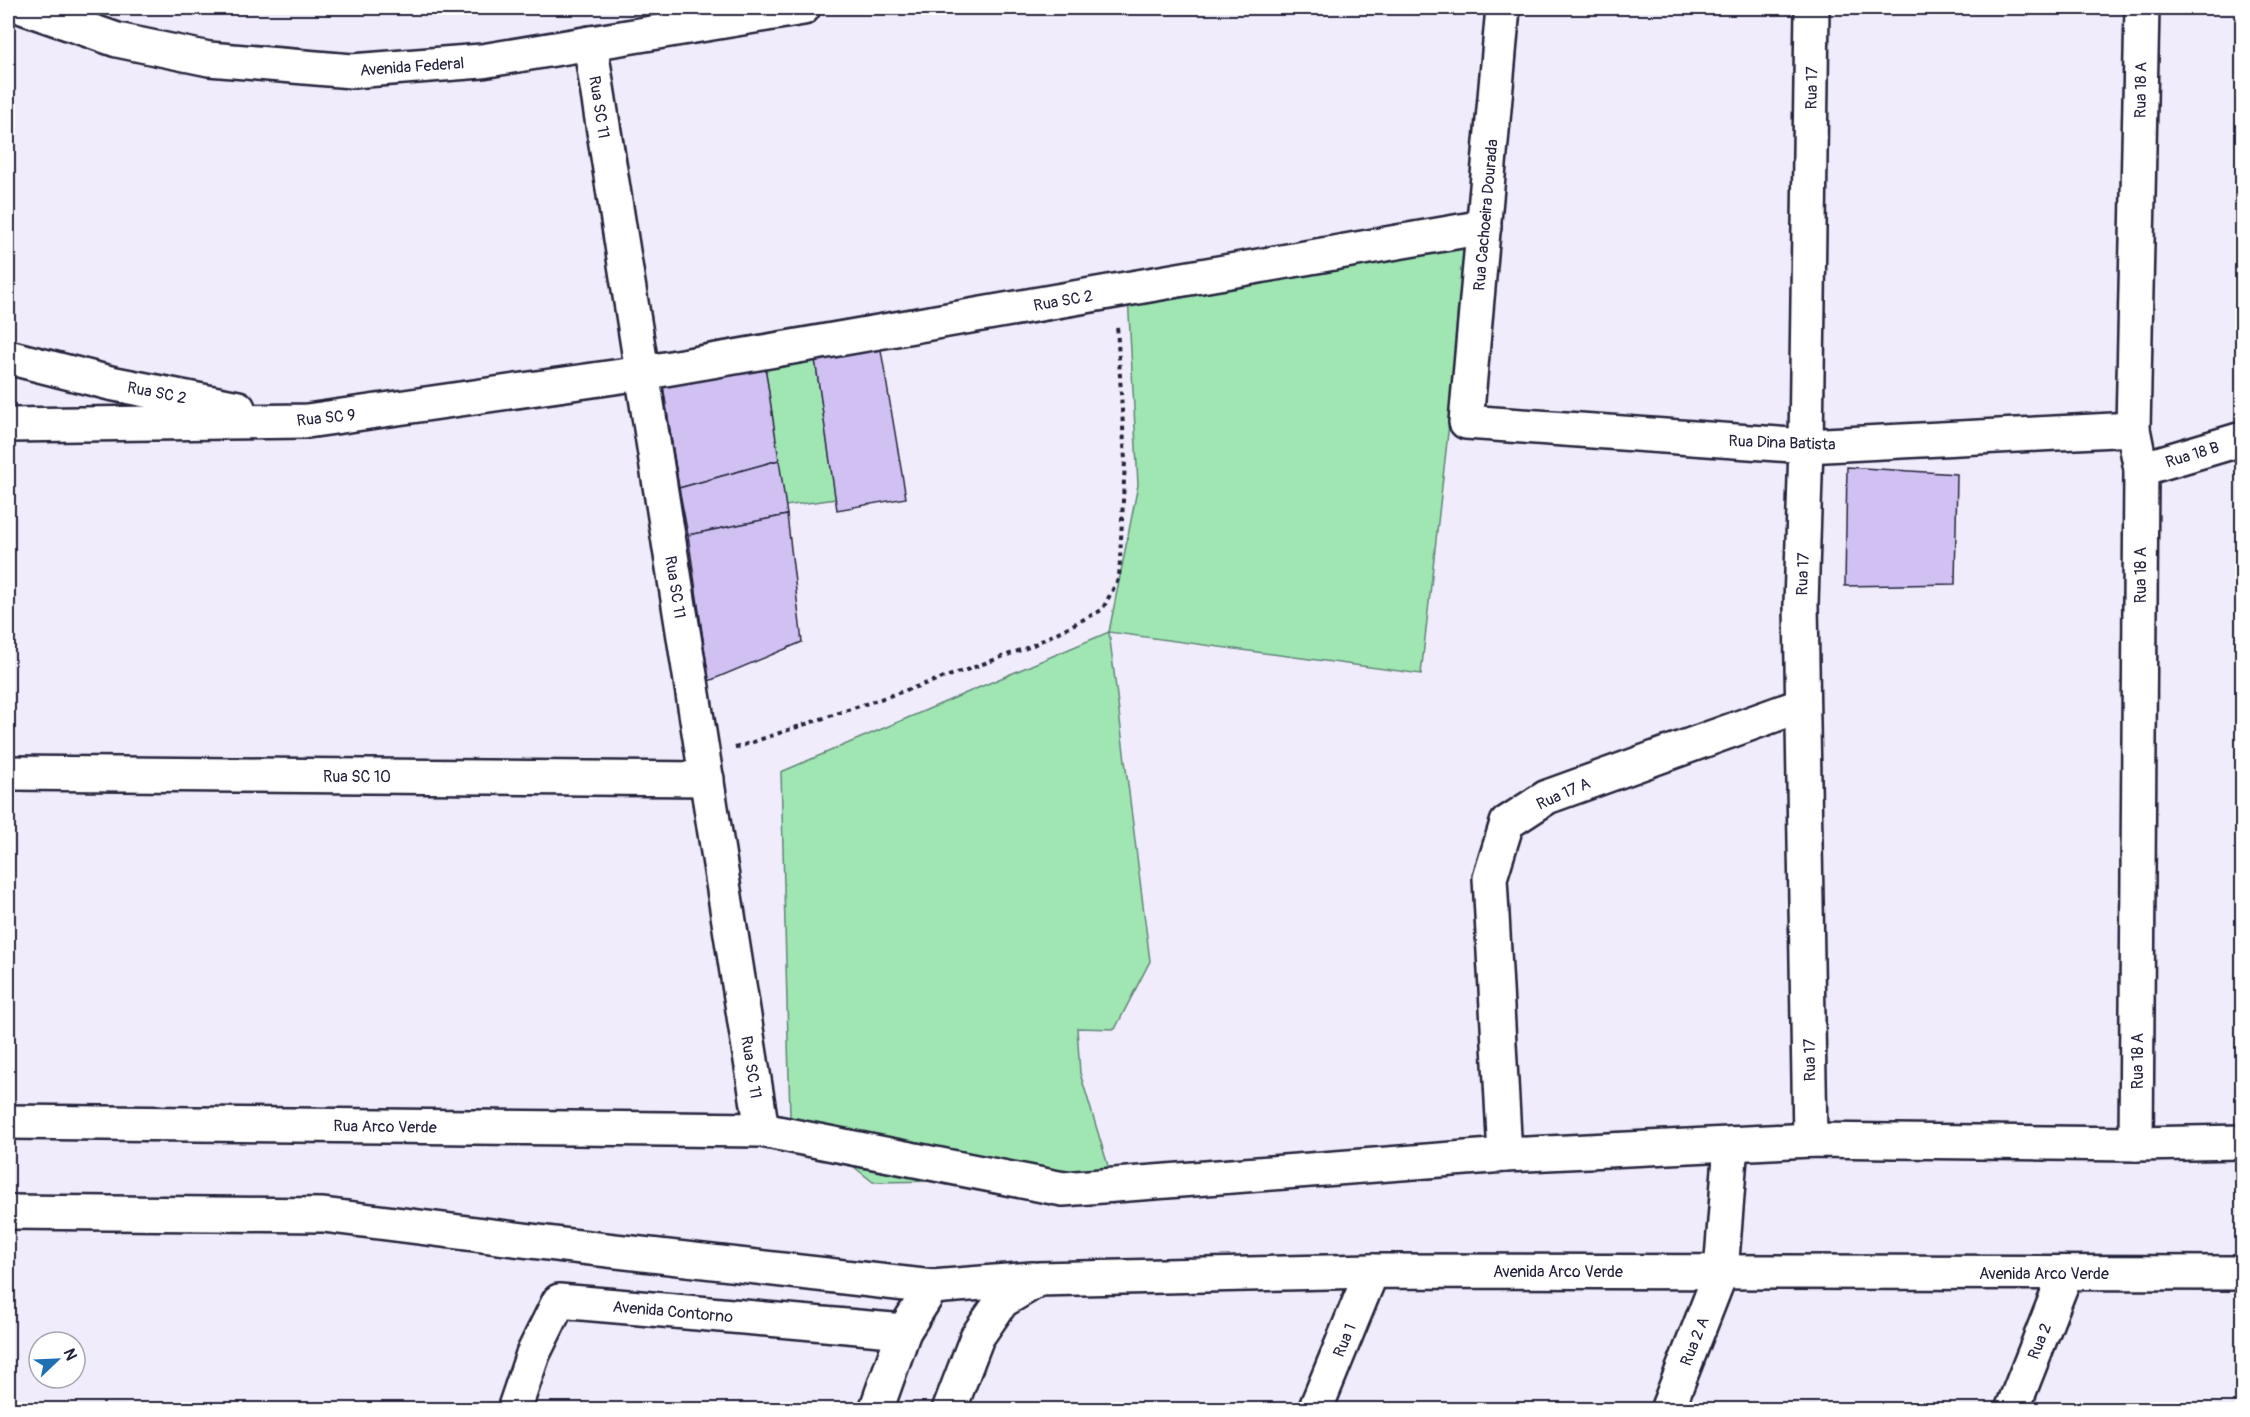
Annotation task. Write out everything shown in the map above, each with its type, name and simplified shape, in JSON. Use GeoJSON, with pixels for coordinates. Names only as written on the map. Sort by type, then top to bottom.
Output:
{"type":"FeatureCollection","features":[{"type":"Feature","properties":{"kind":"street","name":"Avenida Federal"},"geometry":{"type":"LineString","coordinates":[[24,8],[117,40],[209,59],[352,71],[482,61],[803,8]]}},
{"type":"Feature","properties":{"kind":"street","name":"Rua Cachoeira Dourada"},"geometry":{"type":"LineString","coordinates":[[1466,422],[1503,8]]}},
{"type":"Feature","properties":{"kind":"street","name":"Rua 17"},"geometry":{"type":"LineString","coordinates":[[1810,1140],[1801,604],[1806,446],[1812,8]]}},
{"type":"Feature","properties":{"kind":"street","name":"Rua 18 A"},"geometry":{"type":"LineString","coordinates":[[2136,1144],[2141,469],[2133,429],[2142,8]]}},
{"type":"Feature","properties":{"kind":"street","name":"Rua SC 11"},"geometry":{"type":"LineString","coordinates":[[590,43],[762,1130]]}},
{"type":"Feature","properties":{"kind":"street","name":"Rua SC 2"},"geometry":{"type":"LineString","coordinates":[[642,373],[1484,227]]}},
{"type":"Feature","properties":{"kind":"street","name":"Rua SC 2"},"geometry":{"type":"LineString","coordinates":[[8,357],[110,383],[307,421]]}},
{"type":"Feature","properties":{"kind":"street","name":"Rua SC 9"},"geometry":{"type":"LineString","coordinates":[[8,425],[307,421],[642,373]]}},
{"type":"Feature","properties":{"kind":"street","name":"Rua Dina Batista"},"geometry":{"type":"LineString","coordinates":[[1466,422],[1806,446],[2133,429]]}},
{"type":"Feature","properties":{"kind":"street","name":"Rua 18 B"},"geometry":{"type":"LineString","coordinates":[[2141,469],[2242,439]]}},
{"type":"Feature","properties":{"kind":"street","name":"Rua 17 A"},"geometry":{"type":"LineString","coordinates":[[1505,1155],[1490,878],[1507,823],[1547,797],[1802,705]]}},
{"type":"Feature","properties":{"kind":"street","name":"Rua SC 10"},"geometry":{"type":"LineString","coordinates":[[8,773],[705,769]]}},
{"type":"Feature","properties":{"kind":"street","name":"Rua Arco Verde"},"geometry":{"type":"LineString","coordinates":[[8,1122],[762,1130],[1063,1189],[1505,1155]]}},
{"type":"Feature","properties":{"kind":"street"},"geometry":{"type":"LineString","coordinates":[[1505,1155],[1810,1140],[2136,1144],[2242,1142]]}},
{"type":"Feature","properties":{"kind":"street","name":"Rua 2 A"},"geometry":{"type":"LineString","coordinates":[[1667,1410],[1721,1272],[1731,1144]]}},
{"type":"Feature","properties":{"kind":"street"},"geometry":{"type":"LineString","coordinates":[[8,1212],[323,1215],[932,1287],[1039,1279]]}},
{"type":"Feature","properties":{"kind":"street","name":"Avenida Arco Verde"},"geometry":{"type":"LineString","coordinates":[[949,1410],[977,1337],[1002,1301],[1039,1279],[1372,1271],[2242,1273]]}},
{"type":"Feature","properties":{"kind":"street","name":"Rua 1"},"geometry":{"type":"LineString","coordinates":[[1315,1410],[1372,1271]]}},
{"type":"Feature","properties":{"kind":"street","name":"Rua 2"},"geometry":{"type":"LineString","coordinates":[[2012,1410],[2066,1273]]}},
{"type":"Feature","properties":{"kind":"street"},"geometry":{"type":"LineString","coordinates":[[876,1410],[904,1331],[932,1287]]}},
{"type":"Feature","properties":{"kind":"street","name":"Avenida Contorno"},"geometry":{"type":"LineString","coordinates":[[514,1410],[533,1354],[559,1301],[904,1331]]}},
{"type":"Feature","properties":{"kind":"path"},"geometry":{"type":"LineString","coordinates":[[705,769],[1029,647],[1102,610],[1119,578],[1125,461],[1115,291]]}},
{"type":"Feature","properties":{"kind":"green space"},"geometry":{"type":"Polygon","coordinates":[[[1469,245],[1421,674],[1109,632],[1138,485],[1128,295],[1469,245]]]}},
{"type":"Feature","properties":{"kind":"green space"},"geometry":{"type":"Polygon","coordinates":[[[815,359],[836,499],[785,506],[765,366],[815,359]]]}},
{"type":"Feature","properties":{"kind":"green space"},"geometry":{"type":"Polygon","coordinates":[[[1109,632],[1150,961],[1115,1029],[1077,1028],[1080,1073],[1112,1179],[873,1182],[790,1116],[781,772],[1109,632]]]}},
{"type":"Feature","properties":{"kind":"building"},"geometry":{"type":"Polygon","coordinates":[[[881,350],[906,498],[837,510],[815,359],[881,350]]]}},
{"type":"Feature","properties":{"kind":"building"},"geometry":{"type":"Polygon","coordinates":[[[765,366],[779,460],[679,488],[662,379],[765,366]]]}},
{"type":"Feature","properties":{"kind":"building"},"geometry":{"type":"Polygon","coordinates":[[[779,460],[787,515],[688,535],[679,488],[779,460]]]}},
{"type":"Feature","properties":{"kind":"building"},"geometry":{"type":"Polygon","coordinates":[[[1847,467],[1957,474],[1955,584],[1845,586],[1847,467]]]}},
{"type":"Feature","properties":{"kind":"building"},"geometry":{"type":"Polygon","coordinates":[[[787,515],[802,642],[709,681],[688,535],[787,515]]]}}]}
